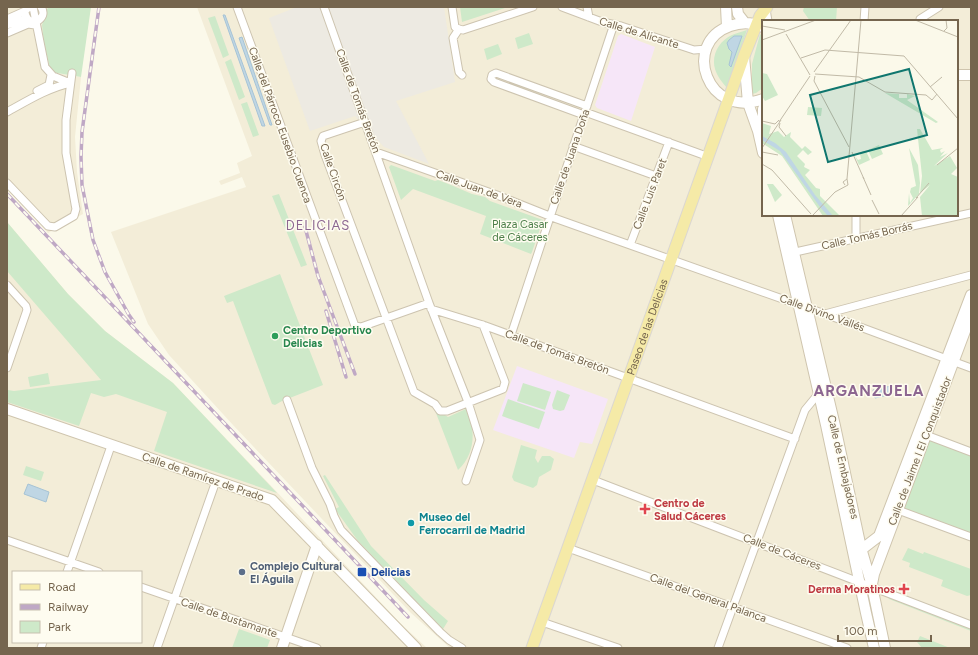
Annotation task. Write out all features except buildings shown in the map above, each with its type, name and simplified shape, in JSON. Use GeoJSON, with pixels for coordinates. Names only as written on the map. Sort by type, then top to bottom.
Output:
{"type":"FeatureCollection","features":[{"type":"Feature","properties":{"kind":"main road"},"geometry":{"type":"LineString","coordinates":[[726,7],[727,27]]}},
{"type":"Feature","properties":{"kind":"main road"},"geometry":{"type":"LineString","coordinates":[[737,7],[738,14],[745,23]]}},
{"type":"Feature","properties":{"kind":"main road","name":"Paseo de las Delicias"},"geometry":{"type":"LineString","coordinates":[[532,648],[744,56],[760,26],[760,16],[766,8]]}},
{"type":"Feature","properties":{"kind":"main road"},"geometry":{"type":"LineString","coordinates":[[760,26],[745,23],[727,27],[714,37],[707,49],[704,60],[708,79],[713,88],[720,95],[729,100],[748,103],[762,99]]}},
{"type":"Feature","properties":{"kind":"main road"},"geometry":{"type":"LineString","coordinates":[[744,56],[748,103],[758,131],[762,149]]}},
{"type":"Feature","properties":{"kind":"main road"},"geometry":{"type":"LineString","coordinates":[[958,75],[971,75]]}},
{"type":"Feature","properties":{"kind":"main road","name":"Calle de Embajadores"},"geometry":{"type":"LineString","coordinates":[[778,216],[790,253],[802,306],[819,393],[874,648]]}},
{"type":"Feature","properties":{"kind":"main road","name":"Calle de Embajadores"},"geometry":{"type":"LineString","coordinates":[[785,216],[790,253]]}},
{"type":"Feature","properties":{"kind":"main road","name":"Calle de Jaime I El Conquistador"},"geometry":{"type":"LineString","coordinates":[[872,586],[874,574],[895,506],[950,360],[971,294]]}},
{"type":"Feature","properties":{"kind":"main road","name":"Calle de Embajadores"},"geometry":{"type":"LineString","coordinates":[[802,306],[835,426],[861,548],[872,586],[885,648]]}},
{"type":"Feature","properties":{"kind":"main road","name":"Calle de Jaime I El Conquistador"},"geometry":{"type":"LineString","coordinates":[[950,360],[971,315]]}},
{"type":"Feature","properties":{"kind":"main road","name":"Calle de Ramírez de Prado"},"geometry":{"type":"LineString","coordinates":[[7,409],[275,502],[317,545],[406,644],[416,648]]}},
{"type":"Feature","properties":{"kind":"main road","name":"Calle de Jaime I El Conquistador"},"geometry":{"type":"LineString","coordinates":[[861,548],[878,536],[895,506]]}},
{"type":"Feature","properties":{"kind":"main road"},"geometry":{"type":"LineString","coordinates":[[282,648],[317,545]]}},
{"type":"Feature","properties":{"kind":"main road"},"geometry":{"type":"LineString","coordinates":[[856,564],[856,553],[861,548]]}},
{"type":"Feature","properties":{"kind":"street"},"geometry":{"type":"LineString","coordinates":[[33,7],[34,23],[45,67],[51,75],[70,83]]}},
{"type":"Feature","properties":{"kind":"street"},"geometry":{"type":"LineString","coordinates":[[7,33],[41,19],[43,16],[43,10],[41,7]]}},
{"type":"Feature","properties":{"kind":"street","name":"Calle del Párroco Eusebio Cuenca"},"geometry":{"type":"LineString","coordinates":[[237,7],[354,324],[358,328],[386,318],[430,306]]}},
{"type":"Feature","properties":{"kind":"street","name":"Calle de Tomás Bretón"},"geometry":{"type":"LineString","coordinates":[[324,7],[430,306],[468,402],[480,440],[466,481]]}},
{"type":"Feature","properties":{"kind":"street"},"geometry":{"type":"LineString","coordinates":[[452,7],[456,27],[463,30],[533,7]]}},
{"type":"Feature","properties":{"kind":"street","name":"Calle de Alicante"},"geometry":{"type":"LineString","coordinates":[[562,7],[694,50],[707,49]]}},
{"type":"Feature","properties":{"kind":"street"},"geometry":{"type":"LineString","coordinates":[[587,7],[589,16]]}},
{"type":"Feature","properties":{"kind":"street"},"geometry":{"type":"LineString","coordinates":[[864,20],[865,7]]}},
{"type":"Feature","properties":{"kind":"street"},"geometry":{"type":"LineString","coordinates":[[920,20],[939,7]]}},
{"type":"Feature","properties":{"kind":"street","name":"Paseo de las Delicias"},"geometry":{"type":"LineString","coordinates":[[766,8],[768,20]]}},
{"type":"Feature","properties":{"kind":"street"},"geometry":{"type":"LineString","coordinates":[[27,9],[26,17],[34,23]]}},
{"type":"Feature","properties":{"kind":"street"},"geometry":{"type":"LineString","coordinates":[[8,20],[27,9]]}},
{"type":"Feature","properties":{"kind":"street"},"geometry":{"type":"LineString","coordinates":[[7,25],[22,20],[34,23]]}},
{"type":"Feature","properties":{"kind":"street","name":"Calle de Juana Doña"},"geometry":{"type":"LineString","coordinates":[[511,335],[614,24]]}},
{"type":"Feature","properties":{"kind":"street"},"geometry":{"type":"LineString","coordinates":[[459,29],[453,38],[459,72],[462,75]]}},
{"type":"Feature","properties":{"kind":"street","name":"Calle de Alicante"},"geometry":{"type":"LineString","coordinates":[[694,50],[704,60]]}},
{"type":"Feature","properties":{"kind":"street"},"geometry":{"type":"LineString","coordinates":[[7,183],[48,226],[55,227],[74,216],[76,213],[76,204],[66,153],[66,120],[72,73]]}},
{"type":"Feature","properties":{"kind":"street"},"geometry":{"type":"LineString","coordinates":[[586,111],[493,82],[491,79],[492,75],[496,73],[586,111],[709,157]]}},
{"type":"Feature","properties":{"kind":"street"},"geometry":{"type":"LineString","coordinates":[[7,107],[49,84],[51,75]]}},
{"type":"Feature","properties":{"kind":"street"},"geometry":{"type":"LineString","coordinates":[[7,112],[45,92],[70,83]]}},
{"type":"Feature","properties":{"kind":"street","name":"Calle Circón"},"geometry":{"type":"LineString","coordinates":[[365,122],[323,136],[320,140],[386,318]]}},
{"type":"Feature","properties":{"kind":"street","name":"Calle Luis Paret"},"geometry":{"type":"LineString","coordinates":[[630,245],[669,142]]}},
{"type":"Feature","properties":{"kind":"street"},"geometry":{"type":"LineString","coordinates":[[573,146],[656,176]]}},
{"type":"Feature","properties":{"kind":"street","name":"Calle Juan de Vera"},"geometry":{"type":"LineString","coordinates":[[376,152],[672,260]]}},
{"type":"Feature","properties":{"kind":"street","name":"Calle Tomás Borrás"},"geometry":{"type":"LineString","coordinates":[[958,216],[971,213]]}},
{"type":"Feature","properties":{"kind":"street"},"geometry":{"type":"LineString","coordinates":[[856,216],[856,238]]}},
{"type":"Feature","properties":{"kind":"street","name":"Calle Tomás Borrás"},"geometry":{"type":"LineString","coordinates":[[790,253],[957,216]]}},
{"type":"Feature","properties":{"kind":"street","name":"Calle Divino Vallés"},"geometry":{"type":"LineString","coordinates":[[672,260],[971,368]]}},
{"type":"Feature","properties":{"kind":"street"},"geometry":{"type":"LineString","coordinates":[[825,314],[971,275]]}},
{"type":"Feature","properties":{"kind":"street"},"geometry":{"type":"LineString","coordinates":[[7,286],[26,306],[27,310],[7,367]]}},
{"type":"Feature","properties":{"kind":"street","name":"Calle de Tomás Bretón"},"geometry":{"type":"LineString","coordinates":[[430,306],[795,439]]}},
{"type":"Feature","properties":{"kind":"street"},"geometry":{"type":"LineString","coordinates":[[386,318],[414,392],[435,404],[440,410],[447,411],[503,389],[505,382],[484,325]]}},
{"type":"Feature","properties":{"kind":"street"},"geometry":{"type":"LineString","coordinates":[[718,648],[805,410],[819,393]]}},
{"type":"Feature","properties":{"kind":"street"},"geometry":{"type":"LineString","coordinates":[[286,400],[312,468],[341,530],[440,632],[462,648]]}},
{"type":"Feature","properties":{"kind":"street"},"geometry":{"type":"LineString","coordinates":[[921,436],[971,452]]}},
{"type":"Feature","properties":{"kind":"street"},"geometry":{"type":"LineString","coordinates":[[67,571],[111,446]]}},
{"type":"Feature","properties":{"kind":"street","name":"Calle de Cáceres"},"geometry":{"type":"LineString","coordinates":[[593,480],[971,625]]}},
{"type":"Feature","properties":{"kind":"street"},"geometry":{"type":"LineString","coordinates":[[157,648],[216,482]]}},
{"type":"Feature","properties":{"kind":"street"},"geometry":{"type":"LineString","coordinates":[[895,506],[971,537]]}},
{"type":"Feature","properties":{"kind":"street"},"geometry":{"type":"LineString","coordinates":[[7,540],[96,571]]}},
{"type":"Feature","properties":{"kind":"street","name":"Calle del General Palanca"},"geometry":{"type":"LineString","coordinates":[[568,548],[847,648]]}},
{"type":"Feature","properties":{"kind":"street","name":"Calle de Bustamante"},"geometry":{"type":"LineString","coordinates":[[142,587],[317,648]]}},
{"type":"Feature","properties":{"kind":"street"},"geometry":{"type":"LineString","coordinates":[[542,622],[618,648]]}},
{"type":"Feature","properties":{"kind":"shaded area"},"geometry":{"type":"Polygon","coordinates":[[[7,7],[48,7],[51,72],[81,77],[75,137],[77,172],[83,214],[48,233],[7,190],[7,7]]]}},
{"type":"Feature","properties":{"kind":"shaded area"},"geometry":{"type":"Polygon","coordinates":[[[197,7],[971,7],[971,648],[450,648],[411,613],[233,425],[169,355],[148,324],[111,232],[246,187],[242,177],[221,185],[219,181],[240,173],[237,163],[252,156],[197,7]]]}},
{"type":"Feature","properties":{"kind":"shaded area"},"geometry":{"type":"Polygon","coordinates":[[[297,7],[444,7],[455,82],[396,101],[429,164],[384,147],[355,116],[310,131],[269,18],[297,7]]]}},
{"type":"Feature","properties":{"kind":"shaded area"},"geometry":{"type":"Polygon","coordinates":[[[621,34],[655,47],[631,121],[597,108],[595,105],[618,36],[621,34]]]}},
{"type":"Feature","properties":{"kind":"shaded area"},"geometry":{"type":"Polygon","coordinates":[[[7,222],[68,294],[105,331],[173,383],[401,624],[427,648],[7,648],[7,222]]]}},
{"type":"Feature","properties":{"kind":"shaded area"},"geometry":{"type":"Polygon","coordinates":[[[517,366],[608,399],[592,444],[580,442],[574,458],[493,430],[517,366]]]}},
{"type":"Feature","properties":{"kind":"green space"},"geometry":{"type":"Polygon","coordinates":[[[48,7],[91,7],[81,77],[51,72],[44,44],[42,25],[48,7]]]}},
{"type":"Feature","properties":{"kind":"green space"},"geometry":{"type":"Polygon","coordinates":[[[460,7],[508,7],[462,22],[460,7]]]}},
{"type":"Feature","properties":{"kind":"green space"},"geometry":{"type":"Polygon","coordinates":[[[804,7],[837,7],[836,20],[809,20],[803,11],[804,7]]]}},
{"type":"Feature","properties":{"kind":"green space"},"geometry":{"type":"Polygon","coordinates":[[[215,16],[229,55],[223,58],[208,18],[215,16]]]}},
{"type":"Feature","properties":{"kind":"green space"},"geometry":{"type":"Polygon","coordinates":[[[747,30],[727,88],[716,72],[714,64],[715,54],[723,41],[727,38],[747,30]]]}},
{"type":"Feature","properties":{"kind":"green space"},"geometry":{"type":"Polygon","coordinates":[[[529,33],[533,44],[518,49],[515,38],[529,33]]]}},
{"type":"Feature","properties":{"kind":"green space"},"geometry":{"type":"Polygon","coordinates":[[[760,34],[762,36],[762,89],[752,94],[752,64],[760,34]]]}},
{"type":"Feature","properties":{"kind":"green space"},"geometry":{"type":"Polygon","coordinates":[[[498,44],[502,54],[487,60],[484,49],[498,44]]]}},
{"type":"Feature","properties":{"kind":"green space"},"geometry":{"type":"Polygon","coordinates":[[[231,59],[245,97],[239,100],[225,62],[231,59]]]}},
{"type":"Feature","properties":{"kind":"green space"},"geometry":{"type":"Polygon","coordinates":[[[247,102],[259,135],[253,137],[241,104],[247,102]]]}},
{"type":"Feature","properties":{"kind":"green space","name":"Plaza Casar de Cáceres"},"geometry":{"type":"Polygon","coordinates":[[[391,165],[435,181],[438,180],[472,194],[485,197],[490,201],[543,220],[531,254],[480,234],[486,216],[413,189],[401,200],[389,167],[391,165]]]}},
{"type":"Feature","properties":{"kind":"green space"},"geometry":{"type":"Polygon","coordinates":[[[279,194],[307,265],[301,267],[272,196],[279,194]]]}},
{"type":"Feature","properties":{"kind":"green space"},"geometry":{"type":"Polygon","coordinates":[[[7,222],[68,294],[105,331],[173,383],[277,493],[154,451],[167,412],[116,394],[104,397],[91,393],[79,426],[7,402],[8,390],[14,391],[101,380],[7,271],[7,222]]]}},
{"type":"Feature","properties":{"kind":"green space","name":"Centro Deportivo Delicias"},"geometry":{"type":"Polygon","coordinates":[[[280,274],[323,385],[275,405],[272,404],[233,301],[227,303],[224,296],[280,274]]]}},
{"type":"Feature","properties":{"kind":"green space"},"geometry":{"type":"Polygon","coordinates":[[[48,373],[50,384],[30,387],[28,377],[48,373]]]}},
{"type":"Feature","properties":{"kind":"green space"},"geometry":{"type":"Polygon","coordinates":[[[523,383],[551,392],[545,410],[517,401],[523,383]]]}},
{"type":"Feature","properties":{"kind":"green space"},"geometry":{"type":"Polygon","coordinates":[[[557,390],[570,395],[564,410],[560,411],[553,409],[552,405],[557,390]]]}},
{"type":"Feature","properties":{"kind":"green space"},"geometry":{"type":"Polygon","coordinates":[[[508,399],[519,403],[513,420],[502,416],[508,399]]]}},
{"type":"Feature","properties":{"kind":"green space"},"geometry":{"type":"Polygon","coordinates":[[[519,403],[545,412],[539,429],[513,420],[519,403]]]}},
{"type":"Feature","properties":{"kind":"green space"},"geometry":{"type":"Polygon","coordinates":[[[434,408],[448,417],[468,408],[473,433],[471,449],[464,463],[458,470],[434,408]]]}},
{"type":"Feature","properties":{"kind":"green space"},"geometry":{"type":"Polygon","coordinates":[[[926,435],[971,452],[971,537],[898,510],[926,435]]]}},
{"type":"Feature","properties":{"kind":"green space"},"geometry":{"type":"Polygon","coordinates":[[[521,445],[537,450],[535,458],[538,463],[542,456],[550,456],[554,459],[551,470],[539,477],[537,485],[533,488],[514,481],[512,477],[521,445]]]}},
{"type":"Feature","properties":{"kind":"green space"},"geometry":{"type":"Polygon","coordinates":[[[26,466],[44,472],[41,481],[23,475],[26,466]]]}},
{"type":"Feature","properties":{"kind":"green space"},"geometry":{"type":"Polygon","coordinates":[[[325,475],[371,546],[424,600],[448,621],[443,629],[358,541],[335,509],[339,507],[323,476],[325,475]]]}},
{"type":"Feature","properties":{"kind":"green space"},"geometry":{"type":"Polygon","coordinates":[[[908,548],[923,554],[924,552],[971,569],[971,595],[967,596],[941,586],[943,580],[909,567],[910,563],[902,560],[908,548]]]}},
{"type":"Feature","properties":{"kind":"green space"},"geometry":{"type":"Polygon","coordinates":[[[883,587],[971,621],[971,631],[889,599],[883,587]]]}},
{"type":"Feature","properties":{"kind":"green space"},"geometry":{"type":"Polygon","coordinates":[[[239,629],[270,640],[267,648],[232,648],[239,629]]]}},
{"type":"Feature","properties":{"kind":"green space"},"geometry":{"type":"Polygon","coordinates":[[[920,636],[950,648],[922,648],[917,642],[920,636]]]}},
{"type":"Feature","properties":{"kind":"water"},"geometry":{"type":"Polygon","coordinates":[[[223,15],[225,15],[265,126],[262,126],[223,15]]]}},
{"type":"Feature","properties":{"kind":"water"},"geometry":{"type":"Polygon","coordinates":[[[734,36],[742,36],[731,67],[729,65],[732,52],[727,43],[734,36]]]}},
{"type":"Feature","properties":{"kind":"water"},"geometry":{"type":"Polygon","coordinates":[[[242,37],[272,125],[270,125],[239,38],[242,37]]]}},
{"type":"Feature","properties":{"kind":"water"},"geometry":{"type":"Polygon","coordinates":[[[891,386],[893,394],[875,398],[873,390],[891,386]]]}},
{"type":"Feature","properties":{"kind":"water"},"geometry":{"type":"Polygon","coordinates":[[[28,484],[49,492],[46,502],[24,494],[28,484]]]}},
{"type":"Feature","properties":{"kind":"railway"},"geometry":{"type":"LineString","coordinates":[[99,7],[82,132],[82,185],[93,240],[105,272],[134,322]]}},
{"type":"Feature","properties":{"kind":"railway"},"geometry":{"type":"LineString","coordinates":[[7,194],[408,617]]}},
{"type":"Feature","properties":{"kind":"railway"},"geometry":{"type":"LineString","coordinates":[[305,227],[318,276],[355,374]]}},
{"type":"Feature","properties":{"kind":"railway"},"geometry":{"type":"LineString","coordinates":[[326,311],[346,377]]}},
{"type":"Feature","properties":{"kind":"place","name":"Centro Deportivo Delicias"},"geometry":{"type":"Point","coordinates":[275,336]}},
{"type":"Feature","properties":{"kind":"place","name":"Centro de Salud Cáceres"},"geometry":{"type":"Point","coordinates":[645,509]}},
{"type":"Feature","properties":{"kind":"place","name":"Museo del Ferrocarril de Madrid"},"geometry":{"type":"Point","coordinates":[411,523]}},
{"type":"Feature","properties":{"kind":"place","name":"Complejo Cultural El Águila"},"geometry":{"type":"Point","coordinates":[242,572]}},
{"type":"Feature","properties":{"kind":"place","name":"Delicias"},"geometry":{"type":"Point","coordinates":[362,572]}},
{"type":"Feature","properties":{"kind":"place","name":"Derma Moratinos"},"geometry":{"type":"Point","coordinates":[904,589]}},
{"type":"Feature","properties":{"kind":"district","name":"DELICIAS"},"geometry":{"type":"Point","coordinates":[318,225]}},
{"type":"Feature","properties":{"kind":"district","name":"ARGANZUELA"},"geometry":{"type":"Point","coordinates":[869,391]}}]}
